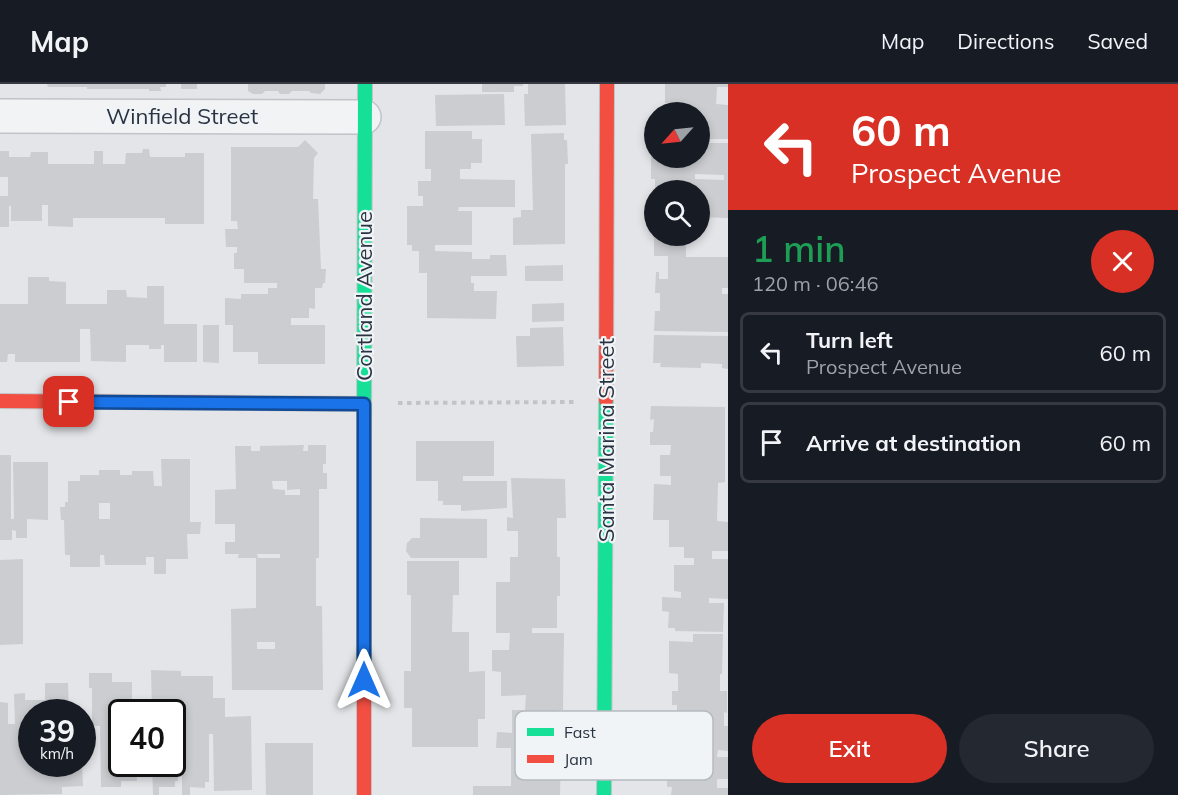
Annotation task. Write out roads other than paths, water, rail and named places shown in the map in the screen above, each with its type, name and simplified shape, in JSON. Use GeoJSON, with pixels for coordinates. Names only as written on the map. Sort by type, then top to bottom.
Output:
{"type":"FeatureCollection","features":[{"type":"Feature","properties":{"kind":"street","name":"Cortland Avenue"},"geometry":{"type":"LineString","coordinates":[[364,84],[364,795]]}},
{"type":"Feature","properties":{"kind":"street","name":"Santa Marina Street"},"geometry":{"type":"LineString","coordinates":[[604,711],[607,84]]}},
{"type":"Feature","properties":{"kind":"street","name":"Winfield Street"},"geometry":{"type":"LineString","coordinates":[[0,116],[364,117]]}},
{"type":"Feature","properties":{"kind":"street"},"geometry":{"type":"LineString","coordinates":[[0,402],[364,404]]}},
{"type":"Feature","properties":{"kind":"street","name":"Santa Marina Street"},"geometry":{"type":"LineString","coordinates":[[604,780],[604,795]]}}]}
